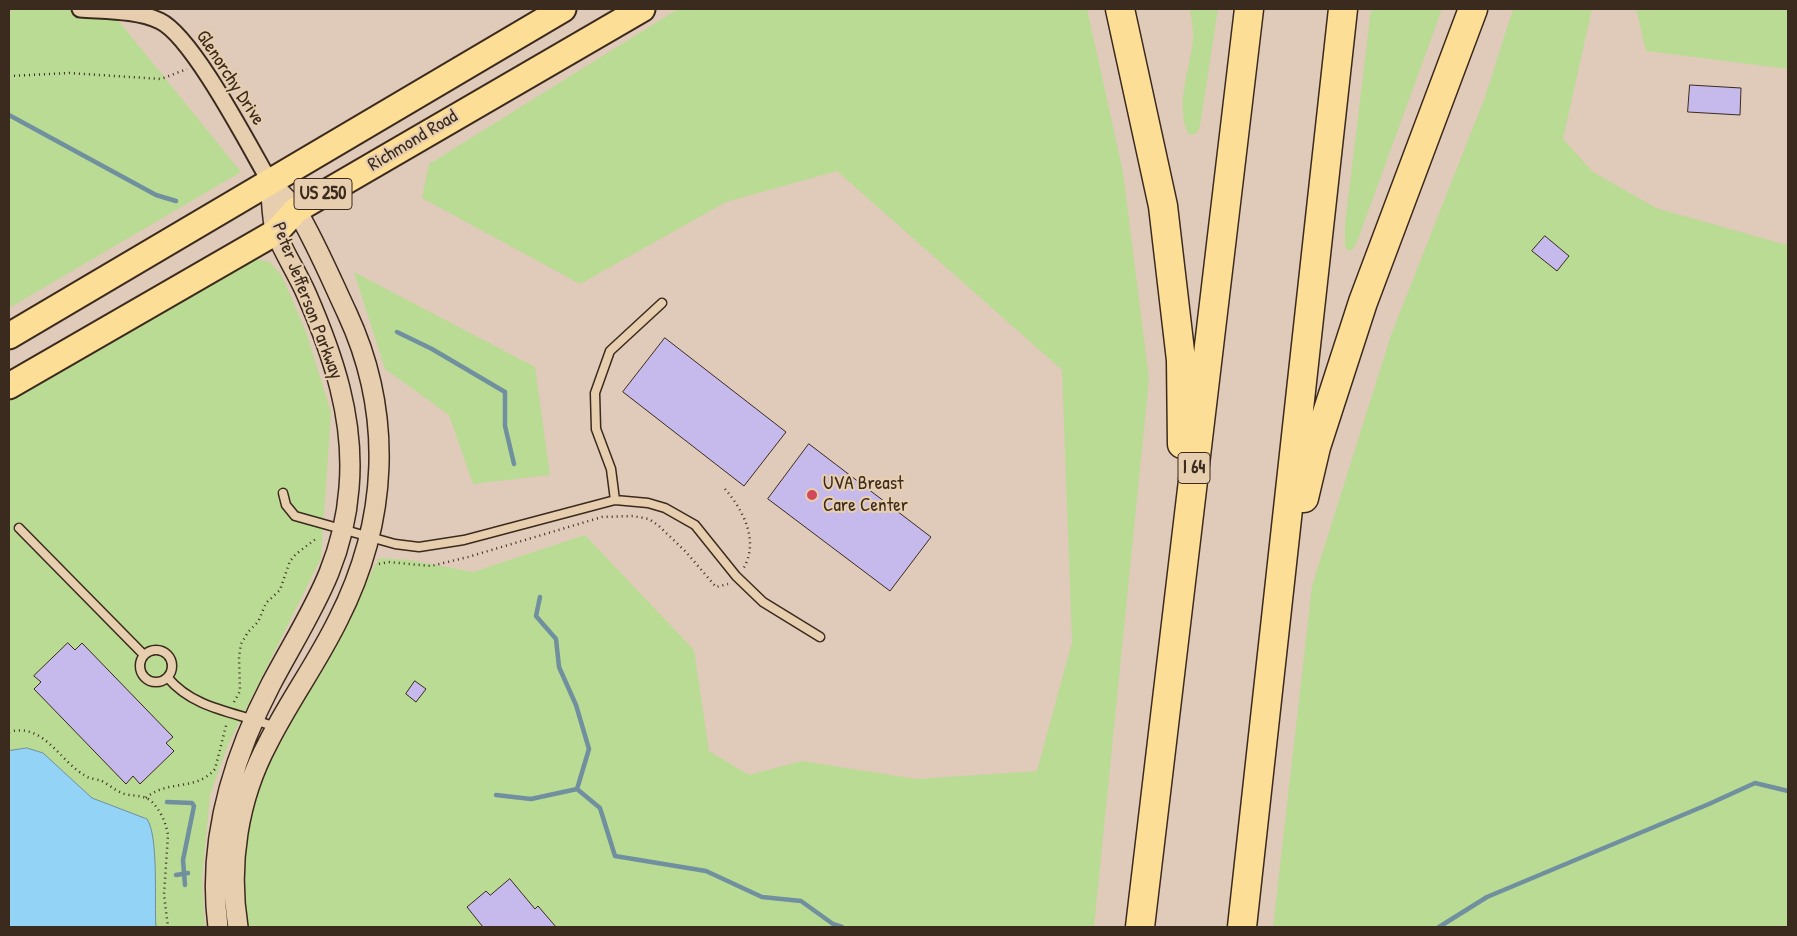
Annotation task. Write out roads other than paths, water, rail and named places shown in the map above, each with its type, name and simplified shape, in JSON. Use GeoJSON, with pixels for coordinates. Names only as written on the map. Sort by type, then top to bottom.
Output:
{"type":"FeatureCollection","features":[{"type":"Feature","properties":{"kind":"highway","name":"Richmond Road"},"geometry":{"type":"LineString","coordinates":[[9,336],[563,9]]}},
{"type":"Feature","properties":{"kind":"highway","name":"Richmond Road"},"geometry":{"type":"LineString","coordinates":[[9,386],[276,232],[296,210],[642,9]]}},
{"type":"Feature","properties":{"kind":"highway"},"geometry":{"type":"LineString","coordinates":[[1120,9],[1163,206],[1176,303],[1181,360],[1182,451],[1180,498],[1171,573],[1175,623]]}},
{"type":"Feature","properties":{"kind":"highway","name":"I 64"},"geometry":{"type":"LineString","coordinates":[[1140,927],[1249,9]]}},
{"type":"Feature","properties":{"kind":"highway"},"geometry":{"type":"LineString","coordinates":[[1242,927],[1343,9]]}},
{"type":"Feature","properties":{"kind":"highway"},"geometry":{"type":"LineString","coordinates":[[1262,743],[1287,612],[1304,496],[1316,447],[1362,302],[1474,9]]}},
{"type":"Feature","properties":{"kind":"street","name":"Glenorchy Drive"},"geometry":{"type":"LineString","coordinates":[[80,9],[150,13],[170,27],[198,60],[270,182]]}},
{"type":"Feature","properties":{"kind":"street","name":"Peter Jefferson Parkway"},"geometry":{"type":"LineString","coordinates":[[238,927],[234,882],[240,820],[254,772],[338,621],[352,590],[370,538],[378,491],[379,452],[374,390],[368,367],[353,326],[296,210],[270,182]]}},
{"type":"Feature","properties":{"kind":"street","name":"Peter Jefferson Parkway"},"geometry":{"type":"LineString","coordinates":[[218,927],[215,878],[218,838],[234,771],[254,719],[327,582],[343,530],[350,488],[349,428],[342,392],[307,296],[276,232],[270,182]]}},
{"type":"Feature","properties":{"kind":"lane"},"geometry":{"type":"LineString","coordinates":[[615,500],[611,469],[596,429],[595,393],[610,351],[662,303]]}},
{"type":"Feature","properties":{"kind":"lane"},"geometry":{"type":"LineString","coordinates":[[283,493],[286,505],[295,516],[370,538],[419,547],[444,545],[525,526],[615,500],[648,503],[680,515],[695,525],[710,541],[736,576],[763,602],[820,637]]}},
{"type":"Feature","properties":{"kind":"lane"},"geometry":{"type":"LineString","coordinates":[[19,528],[144,655]]}},
{"type":"Feature","properties":{"kind":"lane"},"geometry":{"type":"LineString","coordinates":[[156,650],[167,655],[172,666],[168,678],[156,683],[145,678],[140,667],[144,655],[156,650]]}},
{"type":"Feature","properties":{"kind":"lane"},"geometry":{"type":"LineString","coordinates":[[168,678],[179,691],[196,702],[254,719],[277,728]]}},
{"type":"Feature","properties":{"kind":"water"},"geometry":{"type":"Polygon","coordinates":[[[27,748],[43,753],[92,798],[147,819],[151,828],[155,854],[156,927],[9,927],[9,751],[27,748]]]}},
{"type":"Feature","properties":{"kind":"waterway"},"geometry":{"type":"LineString","coordinates":[[9,115],[156,195],[176,201]]}},
{"type":"Feature","properties":{"kind":"waterway"},"geometry":{"type":"LineString","coordinates":[[397,332],[432,349],[505,392],[505,426],[514,464]]}},
{"type":"Feature","properties":{"kind":"waterway"},"geometry":{"type":"LineString","coordinates":[[540,597],[536,616],[556,639],[559,667],[576,705],[589,749],[577,789],[600,808],[615,856],[706,871],[762,897],[801,901],[833,924],[842,927]]}},
{"type":"Feature","properties":{"kind":"waterway"},"geometry":{"type":"LineString","coordinates":[[1439,927],[1487,897],[1755,783],[1788,791]]}},
{"type":"Feature","properties":{"kind":"waterway"},"geometry":{"type":"LineString","coordinates":[[496,795],[531,799],[577,789]]}},
{"type":"Feature","properties":{"kind":"waterway"},"geometry":{"type":"LineString","coordinates":[[167,802],[192,803],[194,806],[183,860],[185,885]]}},
{"type":"Feature","properties":{"kind":"waterway"},"geometry":{"type":"LineString","coordinates":[[176,875],[188,873]]}},
{"type":"Feature","properties":{"kind":"place","name":"UVA Breast Care Center"},"geometry":{"type":"Point","coordinates":[812,495]}}]}
